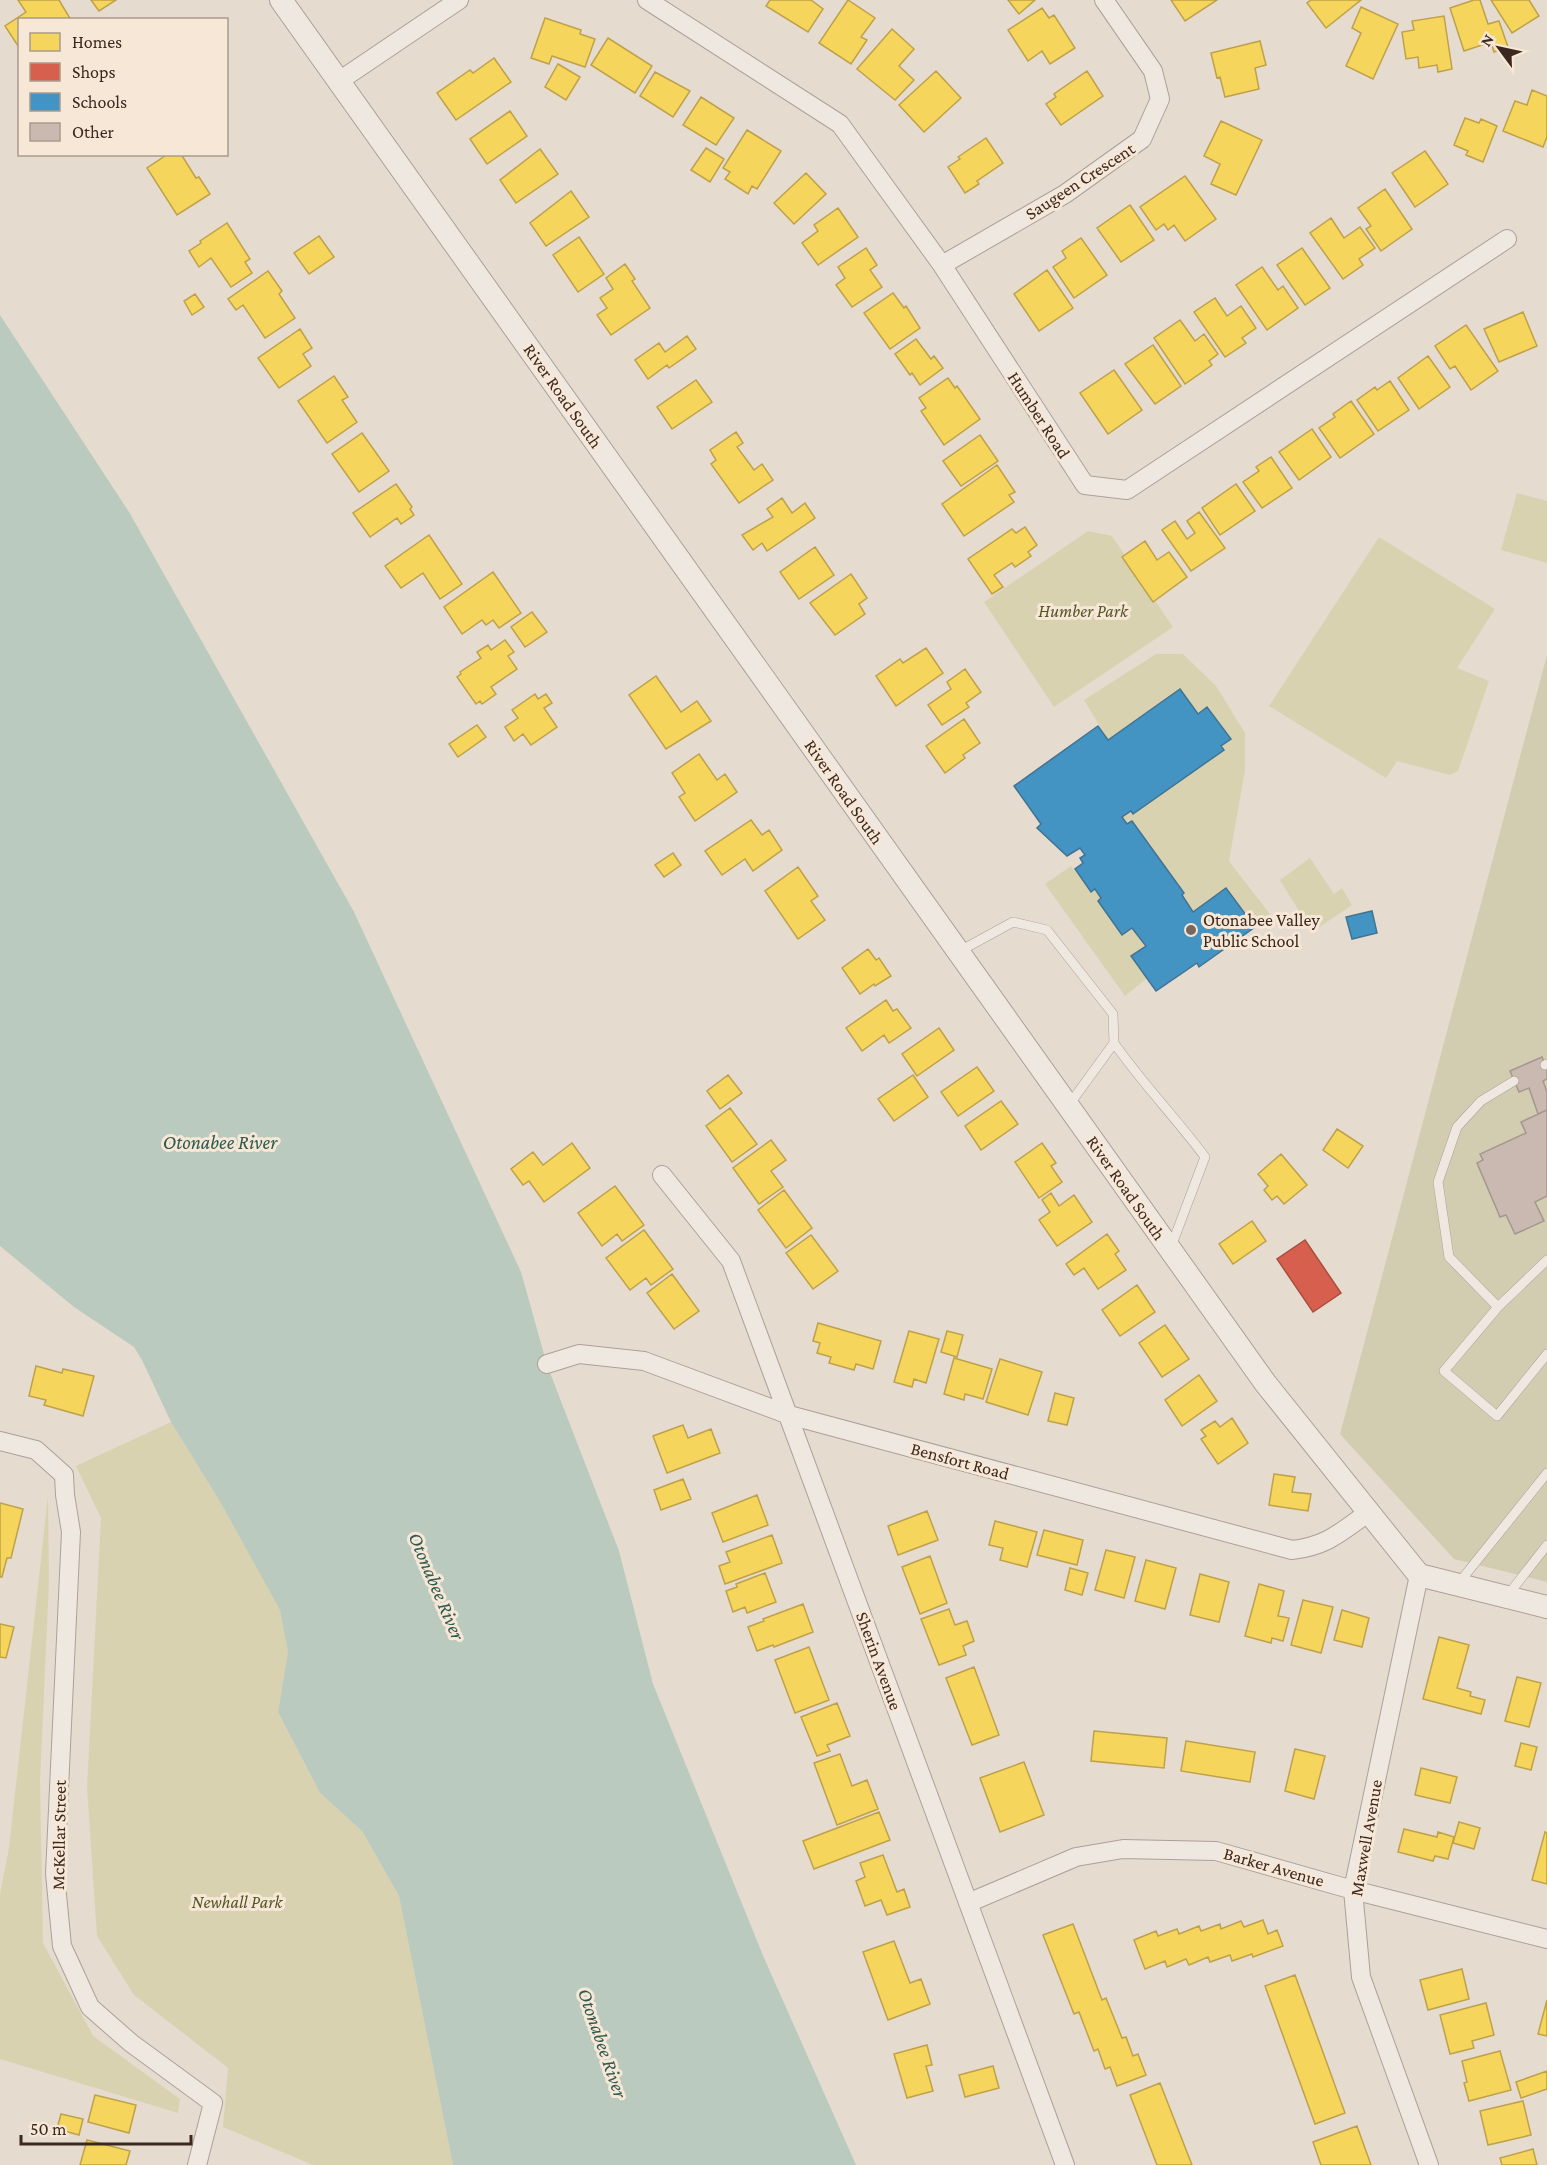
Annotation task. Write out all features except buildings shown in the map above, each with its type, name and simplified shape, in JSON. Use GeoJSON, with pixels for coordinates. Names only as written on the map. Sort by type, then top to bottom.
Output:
{"type":"FeatureCollection","features":[{"type":"Feature","properties":{"kind":"street","name":"River Road South"},"geometry":{"type":"LineString","coordinates":[[281,0],[1266,1384],[1419,1575]]}},
{"type":"Feature","properties":{"kind":"street"},"geometry":{"type":"LineString","coordinates":[[339,81],[459,0]]}},
{"type":"Feature","properties":{"kind":"street","name":"Humber Road"},"geometry":{"type":"LineString","coordinates":[[647,0],[840,124],[942,265],[1085,485],[1127,490],[1507,239]]}},
{"type":"Feature","properties":{"kind":"street","name":"Saugeen Crescent"},"geometry":{"type":"LineString","coordinates":[[942,265],[1065,194],[1142,139],[1160,99],[1153,71],[1104,0]]}},
{"type":"Feature","properties":{"kind":"street","name":"Sherin Avenue"},"geometry":{"type":"LineString","coordinates":[[662,1175],[731,1261],[1065,2165]]}},
{"type":"Feature","properties":{"kind":"street","name":"Bensfort Road"},"geometry":{"type":"LineString","coordinates":[[547,1364],[579,1353],[644,1361],[789,1415],[1292,1550],[1312,1548],[1327,1541],[1368,1512]]}},
{"type":"Feature","properties":{"kind":"street","name":"McKellar Street"},"geometry":{"type":"LineString","coordinates":[[0,1441],[36,1450],[64,1475],[71,1532],[55,1874],[62,1946],[90,2007],[131,2043],[213,2103],[197,2165]]}},
{"type":"Feature","properties":{"kind":"street"},"geometry":{"type":"LineString","coordinates":[[1419,1575],[1547,1607]]}},
{"type":"Feature","properties":{"kind":"street","name":"Maxwell Avenue"},"geometry":{"type":"LineString","coordinates":[[1419,1575],[1353,1890],[1361,1977],[1429,2165]]}},
{"type":"Feature","properties":{"kind":"street","name":"Barker Avenue"},"geometry":{"type":"LineString","coordinates":[[968,1903],[1076,1857],[1124,1849],[1216,1851],[1353,1890],[1547,1939]]}},
{"type":"Feature","properties":{"kind":"lane"},"geometry":{"type":"LineString","coordinates":[[958,952],[1012,922],[1047,930],[1113,1014],[1114,1043],[1205,1157],[1170,1249]]}},
{"type":"Feature","properties":{"kind":"lane"},"geometry":{"type":"LineString","coordinates":[[1068,1106],[1114,1043]]}},
{"type":"Feature","properties":{"kind":"lane"},"geometry":{"type":"LineString","coordinates":[[1498,1307],[1449,1257],[1438,1182],[1457,1127],[1481,1101],[1514,1081]]}},
{"type":"Feature","properties":{"kind":"lane"},"geometry":{"type":"LineString","coordinates":[[1547,1260],[1498,1307],[1444,1371],[1497,1416],[1547,1354]]}},
{"type":"Feature","properties":{"kind":"lane"},"geometry":{"type":"LineString","coordinates":[[1458,1584],[1547,1473]]}},
{"type":"Feature","properties":{"kind":"lane"},"geometry":{"type":"LineString","coordinates":[[1506,1597],[1547,1545]]}},
{"type":"Feature","properties":{"kind":"green space"},"geometry":{"type":"Polygon","coordinates":[[[1517,493],[1547,501],[1547,563],[1501,550],[1517,493]]]}},
{"type":"Feature","properties":{"kind":"green space","name":"Humber Park"},"geometry":{"type":"Polygon","coordinates":[[[1088,531],[1112,536],[1173,627],[1054,707],[984,602],[1088,531]]]}},
{"type":"Feature","properties":{"kind":"green space"},"geometry":{"type":"Polygon","coordinates":[[[1379,537],[1495,609],[1457,668],[1489,681],[1458,771],[1450,775],[1397,761],[1386,778],[1269,706],[1379,537]]]}},
{"type":"Feature","properties":{"kind":"green space"},"geometry":{"type":"Polygon","coordinates":[[[1156,654],[1183,654],[1216,686],[1245,733],[1245,770],[1229,861],[1273,918],[1255,927],[1226,888],[1193,912],[1182,895],[1184,893],[1132,821],[1127,824],[1122,817],[1131,811],[1133,814],[1224,750],[1221,746],[1231,739],[1208,707],[1198,714],[1180,689],[1108,740],[1084,700],[1156,654]]]}},
{"type":"Feature","properties":{"kind":"green space"},"geometry":{"type":"Polygon","coordinates":[[[1310,858],[1334,894],[1342,888],[1352,905],[1312,932],[1280,880],[1310,858]]]}},
{"type":"Feature","properties":{"kind":"green space"},"geometry":{"type":"Polygon","coordinates":[[[1071,866],[1091,892],[1095,889],[1101,898],[1098,901],[1122,935],[1132,928],[1146,946],[1147,978],[1125,996],[1045,884],[1071,866]]]}},
{"type":"Feature","properties":{"kind":"green space","name":"Newhall Park"},"geometry":{"type":"Polygon","coordinates":[[[171,1422],[222,1505],[281,1610],[288,1652],[278,1712],[320,1793],[362,1831],[399,1896],[453,2165],[313,2165],[223,2127],[228,2068],[134,1995],[97,1936],[87,1788],[101,1518],[76,1466],[171,1422]]]}},
{"type":"Feature","properties":{"kind":"green space"},"geometry":{"type":"Polygon","coordinates":[[[48,1495],[49,1582],[40,1781],[43,1943],[93,2036],[180,2099],[178,2113],[0,2059],[0,1894],[9,1848],[48,1495]]]}},
{"type":"Feature","properties":{"kind":"shaded area"},"geometry":{"type":"Polygon","coordinates":[[[1547,655],[1547,1582],[1454,1559],[1340,1434],[1547,655]]]}},
{"type":"Feature","properties":{"kind":"water","name":"Otonabee River"},"geometry":{"type":"Polygon","coordinates":[[[0,315],[129,512],[354,912],[521,1272],[547,1365],[619,1551],[653,1684],[764,1958],[856,2165],[453,2165],[399,1896],[362,1831],[320,1793],[278,1712],[288,1652],[280,1610],[222,1505],[171,1422],[134,1347],[74,1307],[0,1246],[0,315]]]}},
{"type":"Feature","properties":{"kind":"place","name":"Otonabee Valley Public School"},"geometry":{"type":"Point","coordinates":[1191,930]}}]}
